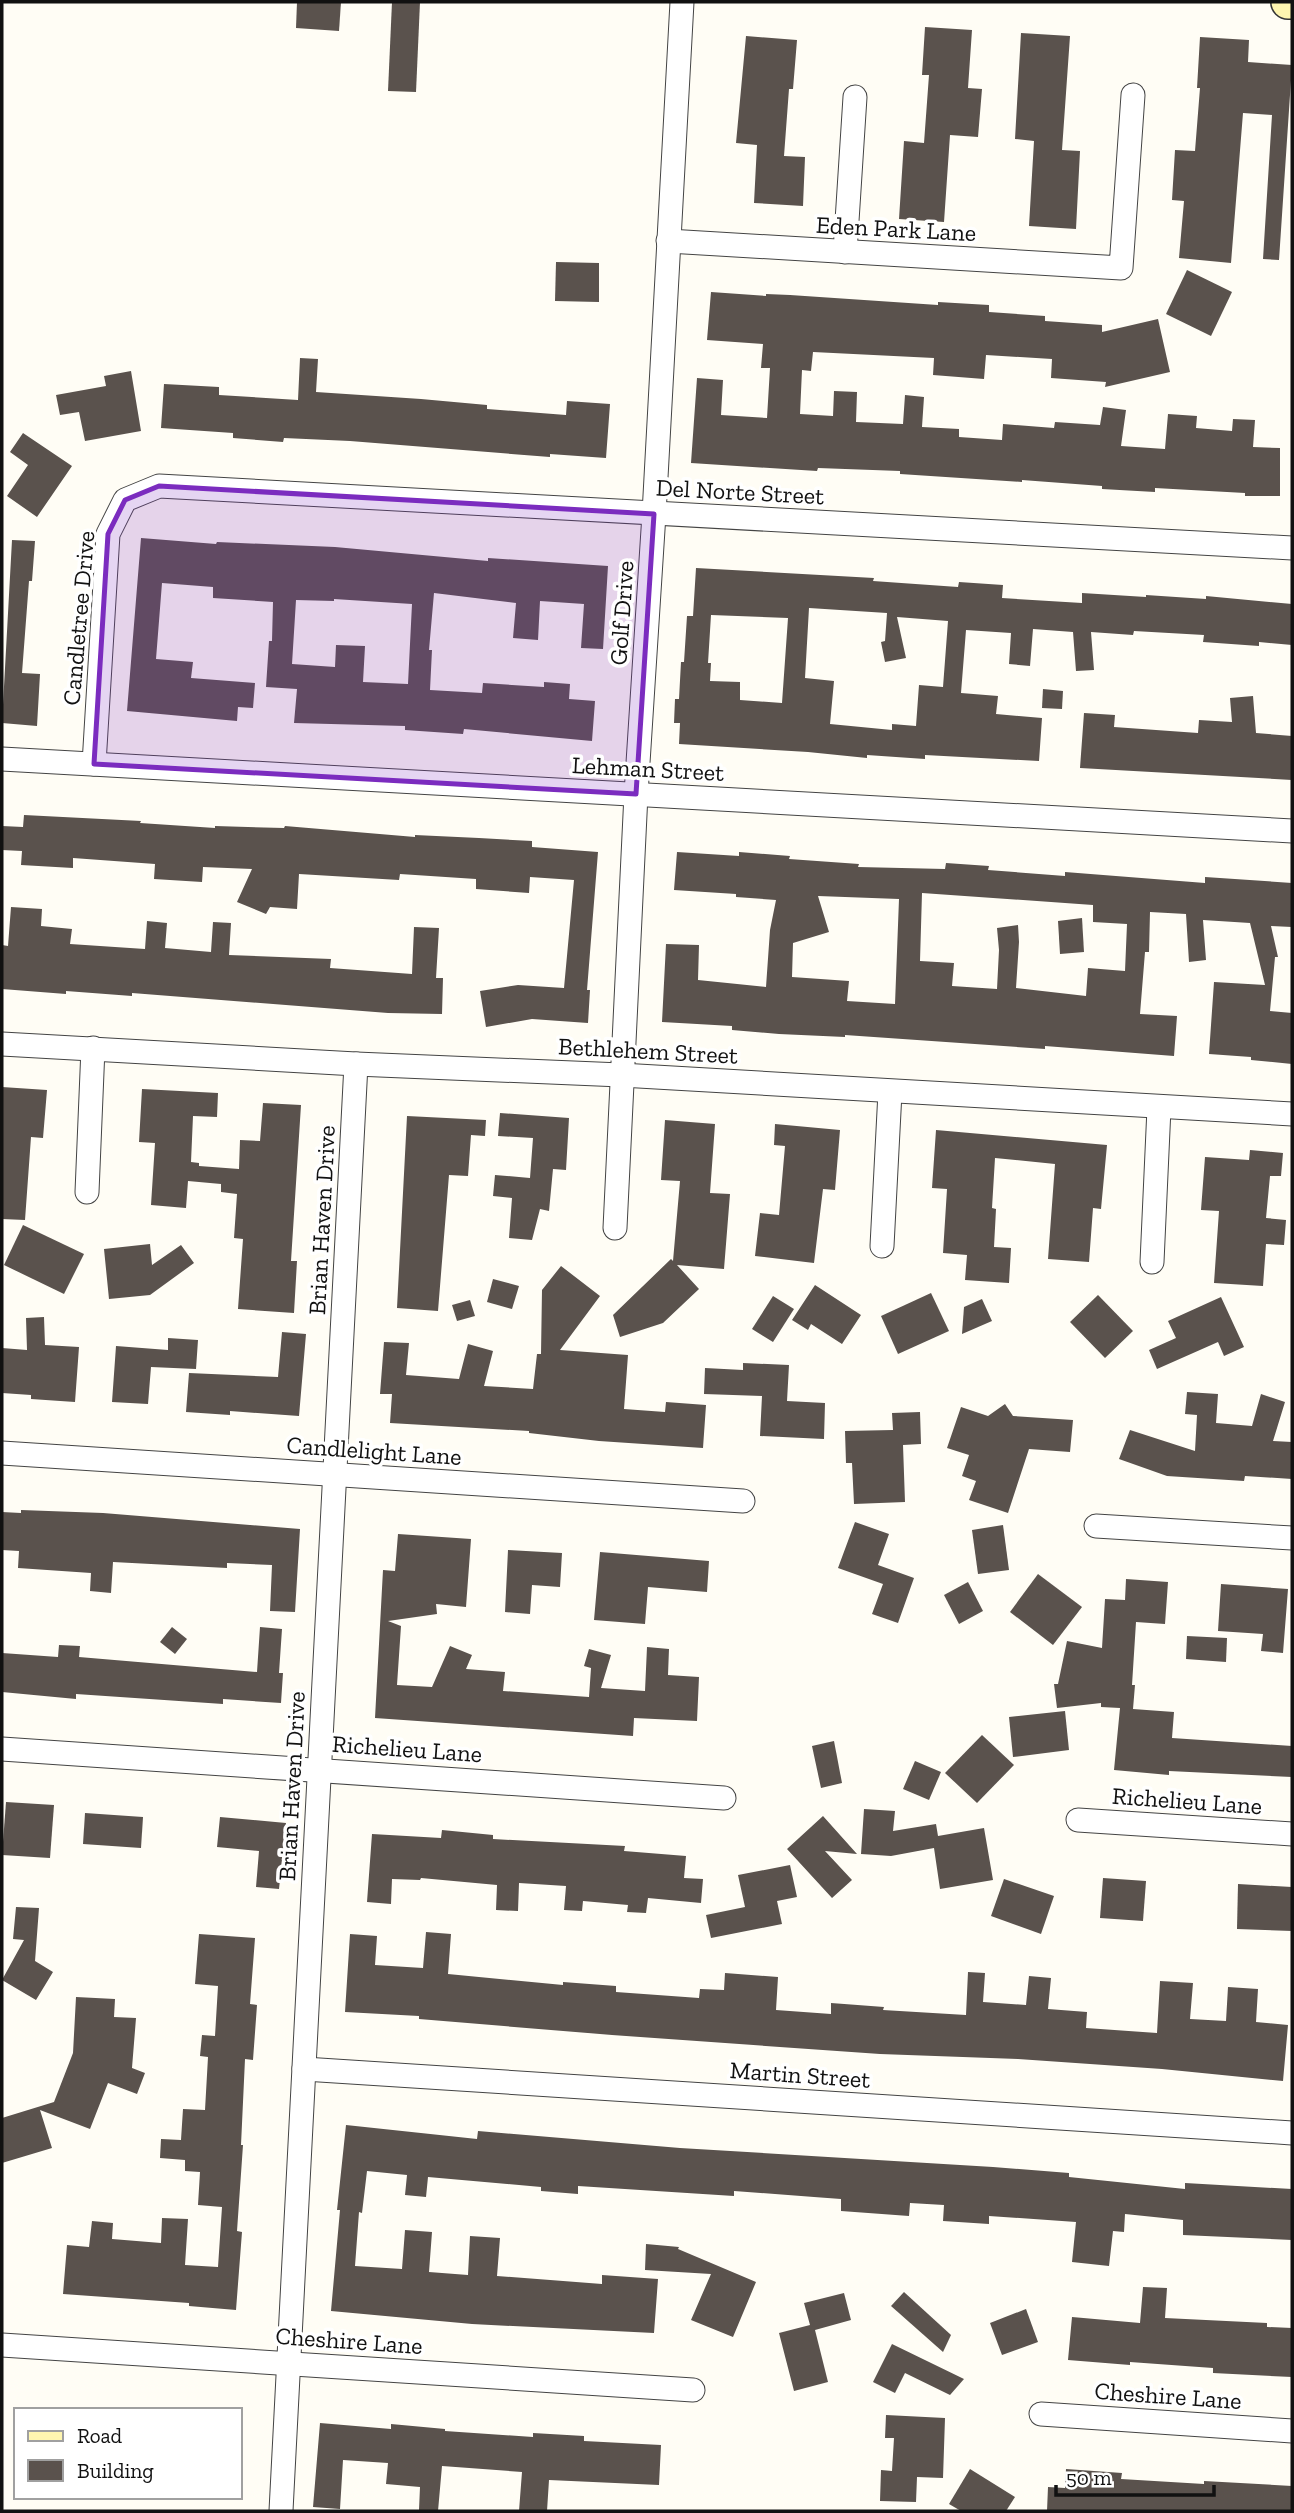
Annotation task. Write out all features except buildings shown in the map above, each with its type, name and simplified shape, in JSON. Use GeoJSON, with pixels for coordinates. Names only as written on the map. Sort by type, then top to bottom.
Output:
{"type":"FeatureCollection","features":[{"type":"Feature","properties":{"kind":"street","name":"Golf Drive"},"geometry":{"type":"LineString","coordinates":[[615,1228],[636,794],[682,2]]}},
{"type":"Feature","properties":{"kind":"street","name":"Eden Park Lane"},"geometry":{"type":"LineString","coordinates":[[668,241],[1121,268],[1133,95]]}},
{"type":"Feature","properties":{"kind":"street"},"geometry":{"type":"LineString","coordinates":[[845,252],[855,97]]}},
{"type":"Feature","properties":{"kind":"street","name":"Candletree Drive"},"geometry":{"type":"LineString","coordinates":[[94,764],[108,534],[125,500],[159,486],[185,488]]}},
{"type":"Feature","properties":{"kind":"street","name":"Del Norte Street"},"geometry":{"type":"LineString","coordinates":[[185,488],[1292,548]]}},
{"type":"Feature","properties":{"kind":"street","name":"Lehman Street"},"geometry":{"type":"LineString","coordinates":[[2,759],[1292,831]]}},
{"type":"Feature","properties":{"kind":"street","name":"Bethlehem Street"},"geometry":{"type":"LineString","coordinates":[[2,1044],[356,1064],[621,1075],[1292,1114]]}},
{"type":"Feature","properties":{"kind":"street"},"geometry":{"type":"LineString","coordinates":[[88,1192],[93,1048]]}},
{"type":"Feature","properties":{"kind":"street","name":"Brian Haven Drive"},"geometry":{"type":"LineString","coordinates":[[281,2511],[356,1064]]}},
{"type":"Feature","properties":{"kind":"street"},"geometry":{"type":"LineString","coordinates":[[882,1246],[890,1091]]}},
{"type":"Feature","properties":{"kind":"street"},"geometry":{"type":"LineString","coordinates":[[1152,1262],[1159,1108]]}},
{"type":"Feature","properties":{"kind":"street","name":"Candlelight Lane"},"geometry":{"type":"LineString","coordinates":[[2,1453],[743,1501]]}},
{"type":"Feature","properties":{"kind":"street"},"geometry":{"type":"LineString","coordinates":[[1096,1526],[1292,1538]]}},
{"type":"Feature","properties":{"kind":"street","name":"Richelieu Lane"},"geometry":{"type":"LineString","coordinates":[[2,1749],[724,1798]]}},
{"type":"Feature","properties":{"kind":"street","name":"Richelieu Lane"},"geometry":{"type":"LineString","coordinates":[[1078,1820],[1292,1834]]}},
{"type":"Feature","properties":{"kind":"street","name":"Martin Street"},"geometry":{"type":"LineString","coordinates":[[304,2069],[1292,2133]]}},
{"type":"Feature","properties":{"kind":"street","name":"Cheshire Lane"},"geometry":{"type":"LineString","coordinates":[[2,2344],[693,2390]]}},
{"type":"Feature","properties":{"kind":"street","name":"Cheshire Lane"},"geometry":{"type":"LineString","coordinates":[[1041,2414],[1292,2431]]}},
{"type":"Feature","properties":{"kind":"highlighted area"},"geometry":{"type":"Polygon","coordinates":[[[159,486],[654,514],[636,794],[94,764],[108,534],[125,500],[159,486]]]}}]}
